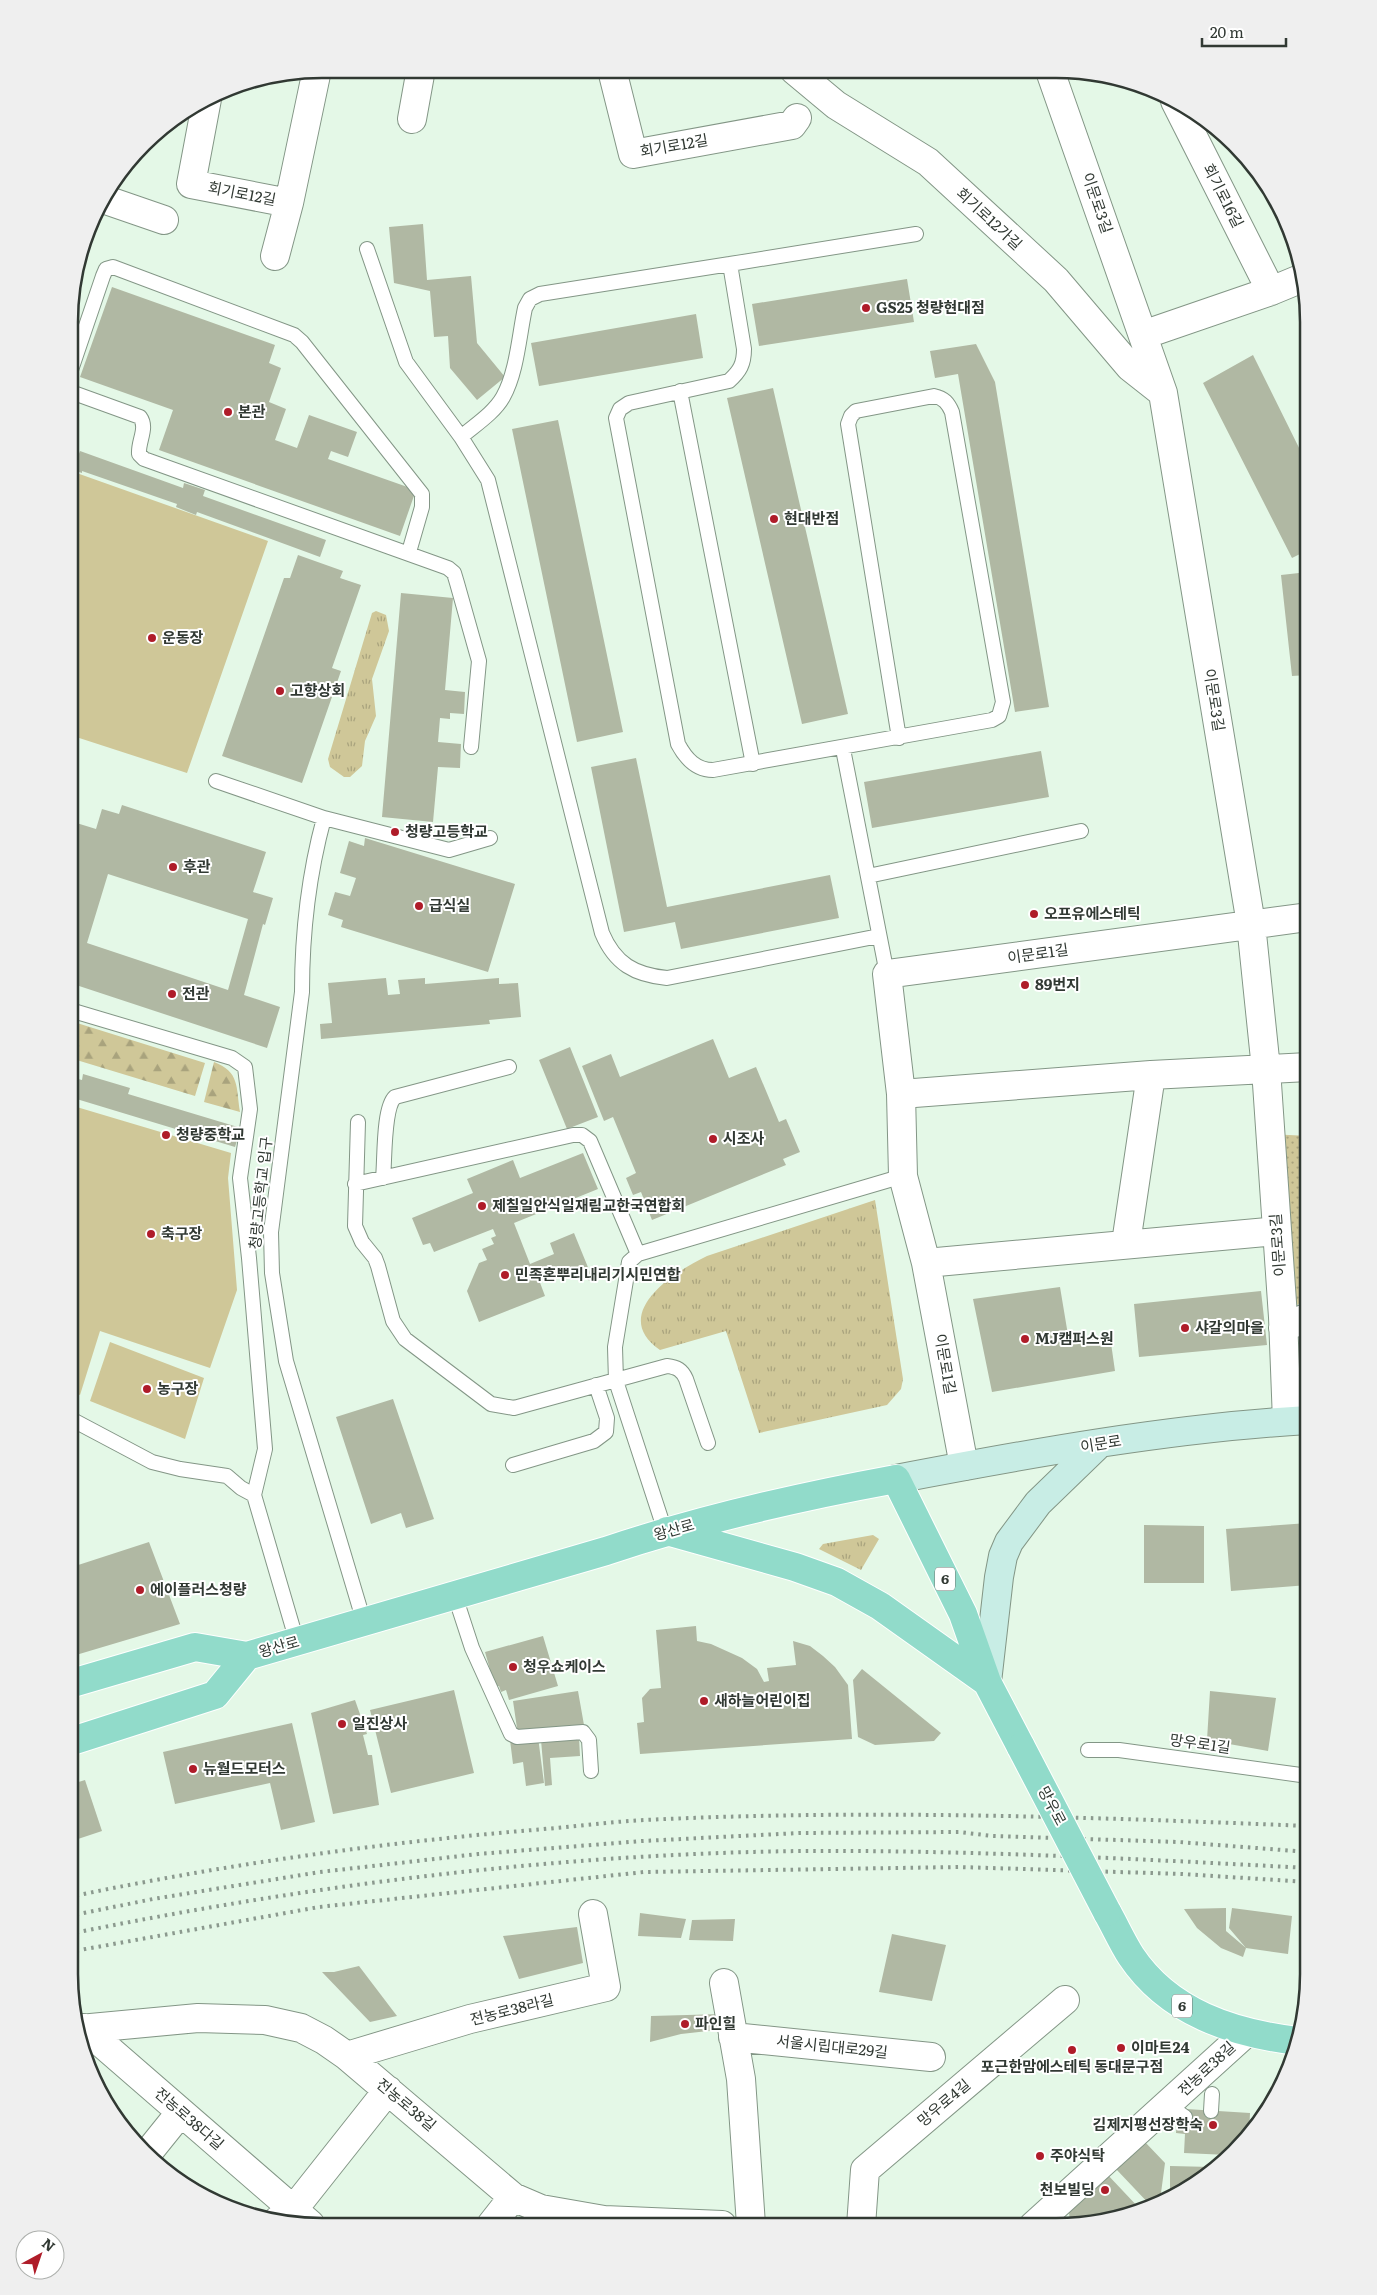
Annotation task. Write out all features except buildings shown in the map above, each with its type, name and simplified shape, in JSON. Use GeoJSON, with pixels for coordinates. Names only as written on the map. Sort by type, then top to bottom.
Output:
{"type":"FeatureCollection","features":[{"type":"Feature","properties":{"kind":"main road","name":"이문로"},"geometry":{"type":"LineString","coordinates":[[896,1479],[1098,1444],[1298,1420]]}},
{"type":"Feature","properties":{"kind":"main road"},"geometry":{"type":"LineString","coordinates":[[665,1531],[795,1567],[837,1582],[880,1606],[987,1682],[999,1577],[1003,1556],[1009,1542],[1038,1503],[1098,1444]]}},
{"type":"Feature","properties":{"kind":"main road","name":"왕산로"},"geometry":{"type":"LineString","coordinates":[[78,1681],[195,1647],[246,1656],[455,1596],[665,1531],[813,1494],[896,1479]]}},
{"type":"Feature","properties":{"kind":"main road","name":"망우로"},"geometry":{"type":"LineString","coordinates":[[896,1479],[963,1614],[987,1682],[1107,1912],[1132,1956],[1165,1993],[1205,2019],[1246,2033],[1290,2040]]}},
{"type":"Feature","properties":{"kind":"main road","name":"왕산로"},"geometry":{"type":"LineString","coordinates":[[78,1739],[215,1695],[246,1656]]}},
{"type":"Feature","properties":{"kind":"street","name":"회기로12길"},"geometry":{"type":"LineString","coordinates":[[275,256],[289,203],[315,78]]}},
{"type":"Feature","properties":{"kind":"street"},"geometry":{"type":"LineString","coordinates":[[412,119],[419,78]]}},
{"type":"Feature","properties":{"kind":"street","name":"회기로12길"},"geometry":{"type":"LineString","coordinates":[[614,78],[633,154],[792,125],[808,101]]}},
{"type":"Feature","properties":{"kind":"street","name":"회기로12가길"},"geometry":{"type":"LineString","coordinates":[[798,78],[808,101],[836,106],[928,162],[1056,280],[1130,367],[1163,393]]}},
{"type":"Feature","properties":{"kind":"street","name":"이문로3길"},"geometry":{"type":"LineString","coordinates":[[1052,78],[1163,393],[1252,924],[1266,1069],[1283,1328],[1298,1420]]}},
{"type":"Feature","properties":{"kind":"street","name":"회기로12길"},"geometry":{"type":"LineString","coordinates":[[205,107],[191,184],[289,203]]}},
{"type":"Feature","properties":{"kind":"street","name":"회기로16길"},"geometry":{"type":"LineString","coordinates":[[1181,112],[1271,292]]}},
{"type":"Feature","properties":{"kind":"street"},"geometry":{"type":"LineString","coordinates":[[109,201],[164,220]]}},
{"type":"Feature","properties":{"kind":"street"},"geometry":{"type":"LineString","coordinates":[[1143,334],[1271,292],[1296,280]]}},
{"type":"Feature","properties":{"kind":"street","name":"이문로1길"},"geometry":{"type":"LineString","coordinates":[[964,1466],[926,1263],[903,1176],[901,1094],[887,974],[1300,918]]}},
{"type":"Feature","properties":{"kind":"street"},"geometry":{"type":"LineString","coordinates":[[901,1094],[1151,1076],[1300,1068]]}},
{"type":"Feature","properties":{"kind":"street"},"geometry":{"type":"LineString","coordinates":[[1126,1243],[1151,1076]]}},
{"type":"Feature","properties":{"kind":"street"},"geometry":{"type":"LineString","coordinates":[[926,1263],[1277,1230]]}},
{"type":"Feature","properties":{"kind":"street"},"geometry":{"type":"LineString","coordinates":[[1283,1328],[1300,1321]]}},
{"type":"Feature","properties":{"kind":"street","name":"전농로38라길"},"geometry":{"type":"LineString","coordinates":[[347,2056],[470,2019],[606,1987],[593,1914]]}},
{"type":"Feature","properties":{"kind":"street"},"geometry":{"type":"LineString","coordinates":[[724,1983],[741,2079],[751,2218]]}},
{"type":"Feature","properties":{"kind":"street","name":"망우로4길"},"geometry":{"type":"LineString","coordinates":[[862,2218],[865,2170],[1065,2000]]}},
{"type":"Feature","properties":{"kind":"street","name":"전농로38길"},"geometry":{"type":"LineString","coordinates":[[84,2028],[198,2018],[265,2020],[301,2028],[324,2040],[347,2056],[513,2197],[541,2209],[593,2218]]}},
{"type":"Feature","properties":{"kind":"street","name":"전농로38다길"},"geometry":{"type":"LineString","coordinates":[[84,2030],[180,2113],[291,2215]]}},
{"type":"Feature","properties":{"kind":"street","name":"전농로38길"},"geometry":{"type":"LineString","coordinates":[[1043,2218],[1177,2111],[1246,2033]]}},
{"type":"Feature","properties":{"kind":"street","name":"서울시립대로29길"},"geometry":{"type":"LineString","coordinates":[[733,2037],[931,2057]]}},
{"type":"Feature","properties":{"kind":"street","name":"전농로38다길"},"geometry":{"type":"LineString","coordinates":[[296,2216],[388,2090]]}},
{"type":"Feature","properties":{"kind":"street"},"geometry":{"type":"LineString","coordinates":[[152,2149],[180,2113]]}},
{"type":"Feature","properties":{"kind":"street"},"geometry":{"type":"LineString","coordinates":[[496,2218],[513,2197]]}},
{"type":"Feature","properties":{"kind":"lane"},"geometry":{"type":"LineString","coordinates":[[461,437],[492,411],[502,398],[512,370],[524,308],[530,299],[540,294],[916,234]]}},
{"type":"Feature","properties":{"kind":"lane"},"geometry":{"type":"LineString","coordinates":[[367,249],[406,362],[481,467],[493,494],[602,933],[608,947],[630,968],[648,976],[667,978],[879,936]]}},
{"type":"Feature","properties":{"kind":"lane"},"geometry":{"type":"LineString","coordinates":[[730,264],[744,349],[744,363],[738,373],[729,381],[629,403],[620,409],[616,418],[678,744],[684,755],[702,770],[753,764],[899,738],[992,720],[999,716],[1003,702],[952,412],[948,403],[934,396],[856,411],[851,416],[848,424],[899,738]]}},
{"type":"Feature","properties":{"kind":"lane"},"geometry":{"type":"LineString","coordinates":[[78,349],[103,276],[106,269],[113,266],[294,335],[302,342],[422,494],[422,507],[409,552]]}},
{"type":"Feature","properties":{"kind":"lane"},"geometry":{"type":"LineString","coordinates":[[680,391],[753,764]]}},
{"type":"Feature","properties":{"kind":"lane"},"geometry":{"type":"LineString","coordinates":[[78,395],[140,417],[144,422],[144,429],[138,447],[139,454],[144,459],[409,552],[448,568],[454,573],[479,661],[471,747]]}},
{"type":"Feature","properties":{"kind":"lane"},"geometry":{"type":"LineString","coordinates":[[843,748],[887,974]]}},
{"type":"Feature","properties":{"kind":"lane"},"geometry":{"type":"LineString","coordinates":[[216,781],[324,818],[449,850],[490,838]]}},
{"type":"Feature","properties":{"kind":"lane","name":"청량고등학교 입구"},"geometry":{"type":"LineString","coordinates":[[324,818],[309,876],[301,966],[302,992],[270,1252],[286,1361],[364,1622]]}},
{"type":"Feature","properties":{"kind":"lane"},"geometry":{"type":"LineString","coordinates":[[868,876],[1081,831]]}},
{"type":"Feature","properties":{"kind":"lane"},"geometry":{"type":"LineString","coordinates":[[78,1012],[232,1058],[245,1067],[250,1108],[240,1178],[249,1258],[265,1449],[254,1495],[298,1642]]}},
{"type":"Feature","properties":{"kind":"lane"},"geometry":{"type":"LineString","coordinates":[[384,1178],[388,1112],[391,1100],[395,1097],[509,1066]]}},
{"type":"Feature","properties":{"kind":"lane"},"geometry":{"type":"LineString","coordinates":[[358,1122],[354,1226],[362,1242],[375,1258],[393,1321],[405,1338],[491,1404],[498,1407],[514,1408],[667,1366],[676,1367],[683,1371],[708,1443]]}},
{"type":"Feature","properties":{"kind":"lane"},"geometry":{"type":"LineString","coordinates":[[355,1184],[573,1135],[582,1135],[590,1141],[638,1254]]}},
{"type":"Feature","properties":{"kind":"lane"},"geometry":{"type":"LineString","coordinates":[[665,1531],[616,1380],[615,1347],[629,1262],[638,1254],[903,1176]]}},
{"type":"Feature","properties":{"kind":"lane"},"geometry":{"type":"LineString","coordinates":[[513,1465],[594,1441],[606,1432],[607,1418],[596,1386]]}},
{"type":"Feature","properties":{"kind":"lane"},"geometry":{"type":"LineString","coordinates":[[78,1422],[152,1462],[180,1469],[227,1476],[241,1488],[254,1495]]}},
{"type":"Feature","properties":{"kind":"lane"},"geometry":{"type":"LineString","coordinates":[[455,1596],[472,1648],[511,1734],[517,1737],[583,1732],[589,1740],[591,1771]]}},
{"type":"Feature","properties":{"kind":"lane","name":"망우로1길"},"geometry":{"type":"LineString","coordinates":[[1088,1750],[1119,1750],[1300,1775]]}},
{"type":"Feature","properties":{"kind":"lane"},"geometry":{"type":"LineString","coordinates":[[1211,2111],[1212,2094]]}},
{"type":"Feature","properties":{"kind":"green space","name":"운동장"},"geometry":{"type":"Polygon","coordinates":[[[78,473],[268,541],[187,773],[78,738],[78,473]]]}},
{"type":"Feature","properties":{"kind":"green space"},"geometry":{"type":"Polygon","coordinates":[[[376,611],[386,615],[389,631],[372,679],[376,716],[365,741],[362,766],[350,777],[344,777],[330,767],[328,759],[372,613],[376,611]]]}},
{"type":"Feature","properties":{"kind":"green space"},"geometry":{"type":"Polygon","coordinates":[[[78,1023],[205,1063],[195,1096],[78,1060],[78,1023]]]}},
{"type":"Feature","properties":{"kind":"green space"},"geometry":{"type":"Polygon","coordinates":[[[214,1062],[222,1066],[233,1076],[237,1088],[240,1112],[204,1102],[214,1062]]]}},
{"type":"Feature","properties":{"kind":"green space","name":"축구장"},"geometry":{"type":"Polygon","coordinates":[[[78,1107],[231,1153],[228,1178],[237,1290],[210,1368],[100,1331],[80,1395],[78,1394],[78,1107]]]}},
{"type":"Feature","properties":{"kind":"green space"},"geometry":{"type":"Polygon","coordinates":[[[1270,1134],[1300,1136],[1300,1303],[1283,1317],[1270,1134]]]}},
{"type":"Feature","properties":{"kind":"green space"},"geometry":{"type":"Polygon","coordinates":[[[875,1200],[903,1379],[901,1389],[887,1405],[759,1433],[726,1331],[660,1350],[646,1336],[641,1322],[644,1308],[652,1295],[664,1283],[694,1263],[707,1256],[875,1200]]]}},
{"type":"Feature","properties":{"kind":"green space","name":"농구장"},"geometry":{"type":"Polygon","coordinates":[[[110,1342],[204,1378],[185,1439],[90,1401],[110,1342]]]}},
{"type":"Feature","properties":{"kind":"green space"},"geometry":{"type":"Polygon","coordinates":[[[873,1535],[879,1539],[861,1570],[819,1549],[823,1544],[873,1535]]]}},
{"type":"Feature","properties":{"kind":"railway"},"geometry":{"type":"LineString","coordinates":[[78,1895],[242,1865],[358,1848],[475,1835],[645,1820],[811,1815],[976,1815],[1300,1826]]}},
{"type":"Feature","properties":{"kind":"railway"},"geometry":{"type":"LineString","coordinates":[[78,1914],[153,1899],[320,1872],[478,1854],[642,1841],[799,1833],[959,1832],[993,1836],[1179,1842],[1300,1851]]}},
{"type":"Feature","properties":{"kind":"railway"},"geometry":{"type":"LineString","coordinates":[[78,1932],[250,1901],[433,1875],[617,1858],[709,1853],[801,1851],[928,1852],[1118,1858],[1300,1868]]}},
{"type":"Feature","properties":{"kind":"railway"},"geometry":{"type":"LineString","coordinates":[[78,1950],[319,1907],[644,1872],[959,1867],[1182,1874],[1300,1881]]}},
{"type":"Feature","properties":{"kind":"place","name":"GS25 청량현대점"},"geometry":{"type":"Point","coordinates":[866,308]}},
{"type":"Feature","properties":{"kind":"place","name":"본관"},"geometry":{"type":"Point","coordinates":[228,412]}},
{"type":"Feature","properties":{"kind":"place","name":"현대반점"},"geometry":{"type":"Point","coordinates":[774,519]}},
{"type":"Feature","properties":{"kind":"place","name":"운동장"},"geometry":{"type":"Point","coordinates":[152,638]}},
{"type":"Feature","properties":{"kind":"place","name":"고향상회"},"geometry":{"type":"Point","coordinates":[280,691]}},
{"type":"Feature","properties":{"kind":"place","name":"청량고등학교"},"geometry":{"type":"Point","coordinates":[395,832]}},
{"type":"Feature","properties":{"kind":"place","name":"후관"},"geometry":{"type":"Point","coordinates":[173,867]}},
{"type":"Feature","properties":{"kind":"place","name":"급식실"},"geometry":{"type":"Point","coordinates":[419,906]}},
{"type":"Feature","properties":{"kind":"place","name":"오프유에스테틱"},"geometry":{"type":"Point","coordinates":[1034,914]}},
{"type":"Feature","properties":{"kind":"place","name":"89번지"},"geometry":{"type":"Point","coordinates":[1025,985]}},
{"type":"Feature","properties":{"kind":"place","name":"전관"},"geometry":{"type":"Point","coordinates":[172,994]}},
{"type":"Feature","properties":{"kind":"place","name":"청량중학교"},"geometry":{"type":"Point","coordinates":[166,1135]}},
{"type":"Feature","properties":{"kind":"place","name":"시조사"},"geometry":{"type":"Point","coordinates":[713,1139]}},
{"type":"Feature","properties":{"kind":"place","name":"제칠일안식일재림교한국연합회"},"geometry":{"type":"Point","coordinates":[482,1206]}},
{"type":"Feature","properties":{"kind":"place","name":"축구장"},"geometry":{"type":"Point","coordinates":[151,1234]}},
{"type":"Feature","properties":{"kind":"place","name":"민족혼뿌리내리기시민연합"},"geometry":{"type":"Point","coordinates":[505,1275]}},
{"type":"Feature","properties":{"kind":"place","name":"샤갈의마을"},"geometry":{"type":"Point","coordinates":[1185,1328]}},
{"type":"Feature","properties":{"kind":"place","name":"MJ캠퍼스원"},"geometry":{"type":"Point","coordinates":[1025,1339]}},
{"type":"Feature","properties":{"kind":"place","name":"농구장"},"geometry":{"type":"Point","coordinates":[147,1389]}},
{"type":"Feature","properties":{"kind":"place","name":"에이플러스청량"},"geometry":{"type":"Point","coordinates":[140,1590]}},
{"type":"Feature","properties":{"kind":"place","name":"청우쇼케이스"},"geometry":{"type":"Point","coordinates":[513,1667]}},
{"type":"Feature","properties":{"kind":"place","name":"새하늘어린이집"},"geometry":{"type":"Point","coordinates":[704,1701]}},
{"type":"Feature","properties":{"kind":"place","name":"일진상사"},"geometry":{"type":"Point","coordinates":[342,1724]}},
{"type":"Feature","properties":{"kind":"place","name":"뉴월드모터스"},"geometry":{"type":"Point","coordinates":[193,1769]}},
{"type":"Feature","properties":{"kind":"place","name":"파인힐"},"geometry":{"type":"Point","coordinates":[685,2024]}},
{"type":"Feature","properties":{"kind":"place","name":"이마트24"},"geometry":{"type":"Point","coordinates":[1121,2048]}},
{"type":"Feature","properties":{"kind":"place","name":"포근한맘에스테틱 동대문구점"},"geometry":{"type":"Point","coordinates":[1072,2050]}},
{"type":"Feature","properties":{"kind":"place","name":"김제지평선장학숙"},"geometry":{"type":"Point","coordinates":[1213,2125]}},
{"type":"Feature","properties":{"kind":"place","name":"주야식탁"},"geometry":{"type":"Point","coordinates":[1040,2156]}},
{"type":"Feature","properties":{"kind":"place","name":"천보빌딩"},"geometry":{"type":"Point","coordinates":[1105,2190]}}]}
